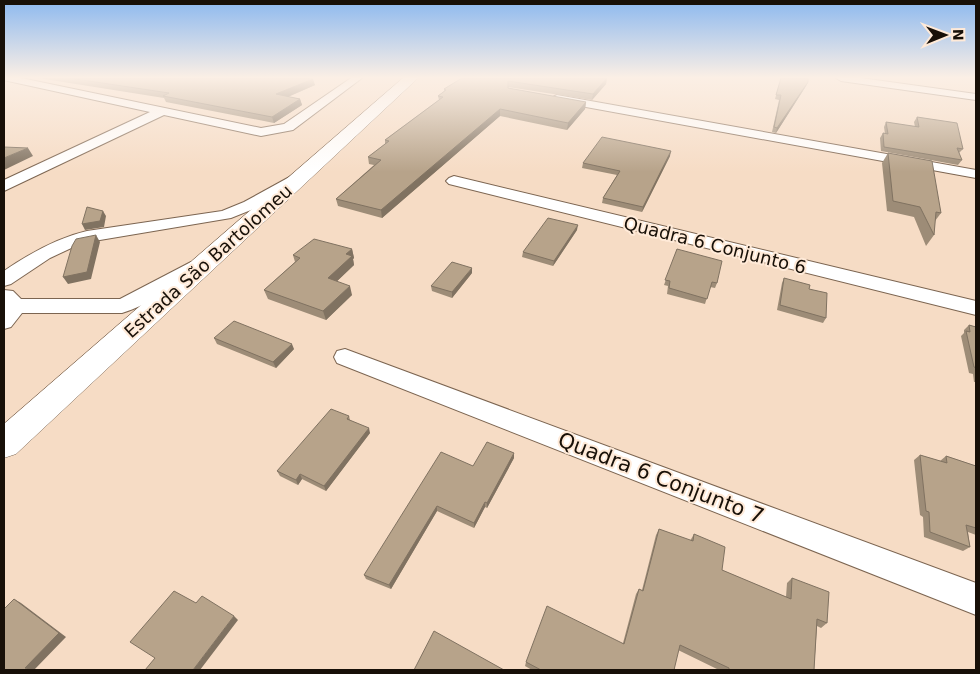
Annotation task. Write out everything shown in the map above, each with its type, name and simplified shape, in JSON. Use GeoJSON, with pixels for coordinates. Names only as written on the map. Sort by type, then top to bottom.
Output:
{"type":"FeatureCollection","features":[{"type":"Feature","properties":{"kind":"street"},"geometry":{"type":"LineString","coordinates":[[149,109],[255,132],[276,131],[288,127],[313,109]]}},
{"type":"Feature","properties":{"kind":"street","name":"Estrada São Bartolomeu"},"geometry":{"type":"LineString","coordinates":[[4,444],[376,109]]}},
{"type":"Feature","properties":{"kind":"street"},"geometry":{"type":"LineString","coordinates":[[616,109],[976,174]]}},
{"type":"Feature","properties":{"kind":"street"},"geometry":{"type":"LineString","coordinates":[[4,186],[160,112]]}},
{"type":"Feature","properties":{"kind":"street"},"geometry":{"type":"LineString","coordinates":[[4,281],[23,266],[67,241],[87,236],[225,215],[250,205],[310,169]]}},
{"type":"Feature","properties":{"kind":"street","name":"Quadra 6 Conjunto 6"},"geometry":{"type":"LineString","coordinates":[[454,181],[976,308]]}},
{"type":"Feature","properties":{"kind":"street"},"geometry":{"type":"LineString","coordinates":[[4,281],[54,258],[86,247],[220,225],[250,223]]}},
{"type":"Feature","properties":{"kind":"street"},"geometry":{"type":"LineString","coordinates":[[9,309],[122,306],[135,301],[215,254]]}},
{"type":"Feature","properties":{"kind":"street"},"geometry":{"type":"LineString","coordinates":[[9,309],[144,318]]}},
{"type":"Feature","properties":{"kind":"street","name":"Quadra 6 Conjunto 7"},"geometry":{"type":"LineString","coordinates":[[345,357],[976,599]]}},
{"type":"Feature","properties":{"kind":"building"},"geometry":{"type":"Polygon","coordinates":[[[233,109],[284,109],[272,117],[233,109]]]}},
{"type":"Feature","properties":{"kind":"building"},"geometry":{"type":"Polygon","coordinates":[[[426,109],[499,109],[381,210],[336,199],[381,160],[368,157],[389,141],[385,140],[426,109]]]}},
{"type":"Feature","properties":{"kind":"building"},"geometry":{"type":"Polygon","coordinates":[[[502,109],[580,109],[568,123],[502,109]]]}},
{"type":"Feature","properties":{"kind":"building"},"geometry":{"type":"Polygon","coordinates":[[[778,109],[789,109],[777,128],[774,127],[778,109]]]}},
{"type":"Feature","properties":{"kind":"building"},"geometry":{"type":"Polygon","coordinates":[[[917,117],[957,123],[963,149],[957,148],[962,160],[884,147],[883,133],[888,134],[886,122],[919,127],[917,117]]]}},
{"type":"Feature","properties":{"kind":"building"},"geometry":{"type":"Polygon","coordinates":[[[602,137],[671,151],[643,207],[603,198],[620,171],[583,163],[602,137]]]}},
{"type":"Feature","properties":{"kind":"building"},"geometry":{"type":"Polygon","coordinates":[[[4,147],[28,148],[4,158],[4,147]]]}},
{"type":"Feature","properties":{"kind":"building"},"geometry":{"type":"Polygon","coordinates":[[[888,153],[932,161],[941,213],[936,212],[934,235],[920,207],[893,201],[888,153]]]}},
{"type":"Feature","properties":{"kind":"building"},"geometry":{"type":"Polygon","coordinates":[[[87,207],[103,211],[100,221],[82,224],[87,207]]]}},
{"type":"Feature","properties":{"kind":"building"},"geometry":{"type":"Polygon","coordinates":[[[548,218],[578,225],[554,261],[523,252],[548,218]]]}},
{"type":"Feature","properties":{"kind":"building"},"geometry":{"type":"Polygon","coordinates":[[[96,235],[87,272],[63,277],[72,246],[76,239],[96,235]]]}},
{"type":"Feature","properties":{"kind":"building"},"geometry":{"type":"Polygon","coordinates":[[[314,239],[352,249],[346,254],[352,256],[328,278],[350,286],[323,311],[264,290],[300,258],[293,255],[314,239]]]}},
{"type":"Feature","properties":{"kind":"building"},"geometry":{"type":"Polygon","coordinates":[[[677,249],[722,261],[717,283],[712,282],[707,299],[669,288],[670,281],[665,280],[677,249]]]}},
{"type":"Feature","properties":{"kind":"building"},"geometry":{"type":"Polygon","coordinates":[[[452,262],[472,268],[452,292],[431,286],[452,262]]]}},
{"type":"Feature","properties":{"kind":"building"},"geometry":{"type":"Polygon","coordinates":[[[784,278],[810,285],[809,289],[827,293],[826,318],[780,305],[784,278]]]}},
{"type":"Feature","properties":{"kind":"building"},"geometry":{"type":"Polygon","coordinates":[[[234,321],[292,344],[273,362],[214,338],[234,321]]]}},
{"type":"Feature","properties":{"kind":"building"},"geometry":{"type":"Polygon","coordinates":[[[969,325],[976,327],[976,368],[974,367],[966,331],[970,332],[969,325]]]}},
{"type":"Feature","properties":{"kind":"building"},"geometry":{"type":"Polygon","coordinates":[[[331,409],[349,416],[347,419],[369,428],[324,486],[300,474],[296,480],[277,471],[331,409]]]}},
{"type":"Feature","properties":{"kind":"building"},"geometry":{"type":"Polygon","coordinates":[[[487,442],[514,453],[474,523],[437,506],[389,585],[364,575],[441,452],[473,466],[487,442]]]}},
{"type":"Feature","properties":{"kind":"building"},"geometry":{"type":"Polygon","coordinates":[[[920,455],[947,463],[946,456],[976,466],[976,528],[966,525],[970,547],[930,532],[929,512],[926,511],[920,455]]]}},
{"type":"Feature","properties":{"kind":"building"},"geometry":{"type":"Polygon","coordinates":[[[659,529],[693,541],[694,534],[725,547],[722,570],[791,599],[792,578],[829,592],[827,623],[817,619],[814,670],[729,670],[729,668],[680,645],[674,670],[541,670],[526,662],[547,606],[624,644],[639,589],[643,591],[659,529]]]}},
{"type":"Feature","properties":{"kind":"building"},"geometry":{"type":"Polygon","coordinates":[[[174,591],[196,603],[202,596],[234,616],[193,670],[145,670],[155,658],[130,642],[174,591]]]}},
{"type":"Feature","properties":{"kind":"building"},"geometry":{"type":"Polygon","coordinates":[[[14,599],[59,633],[25,668],[29,670],[4,670],[4,609],[14,599]]]}},
{"type":"Feature","properties":{"kind":"building"},"geometry":{"type":"Polygon","coordinates":[[[434,631],[504,670],[414,670],[434,631]]]}}]}
